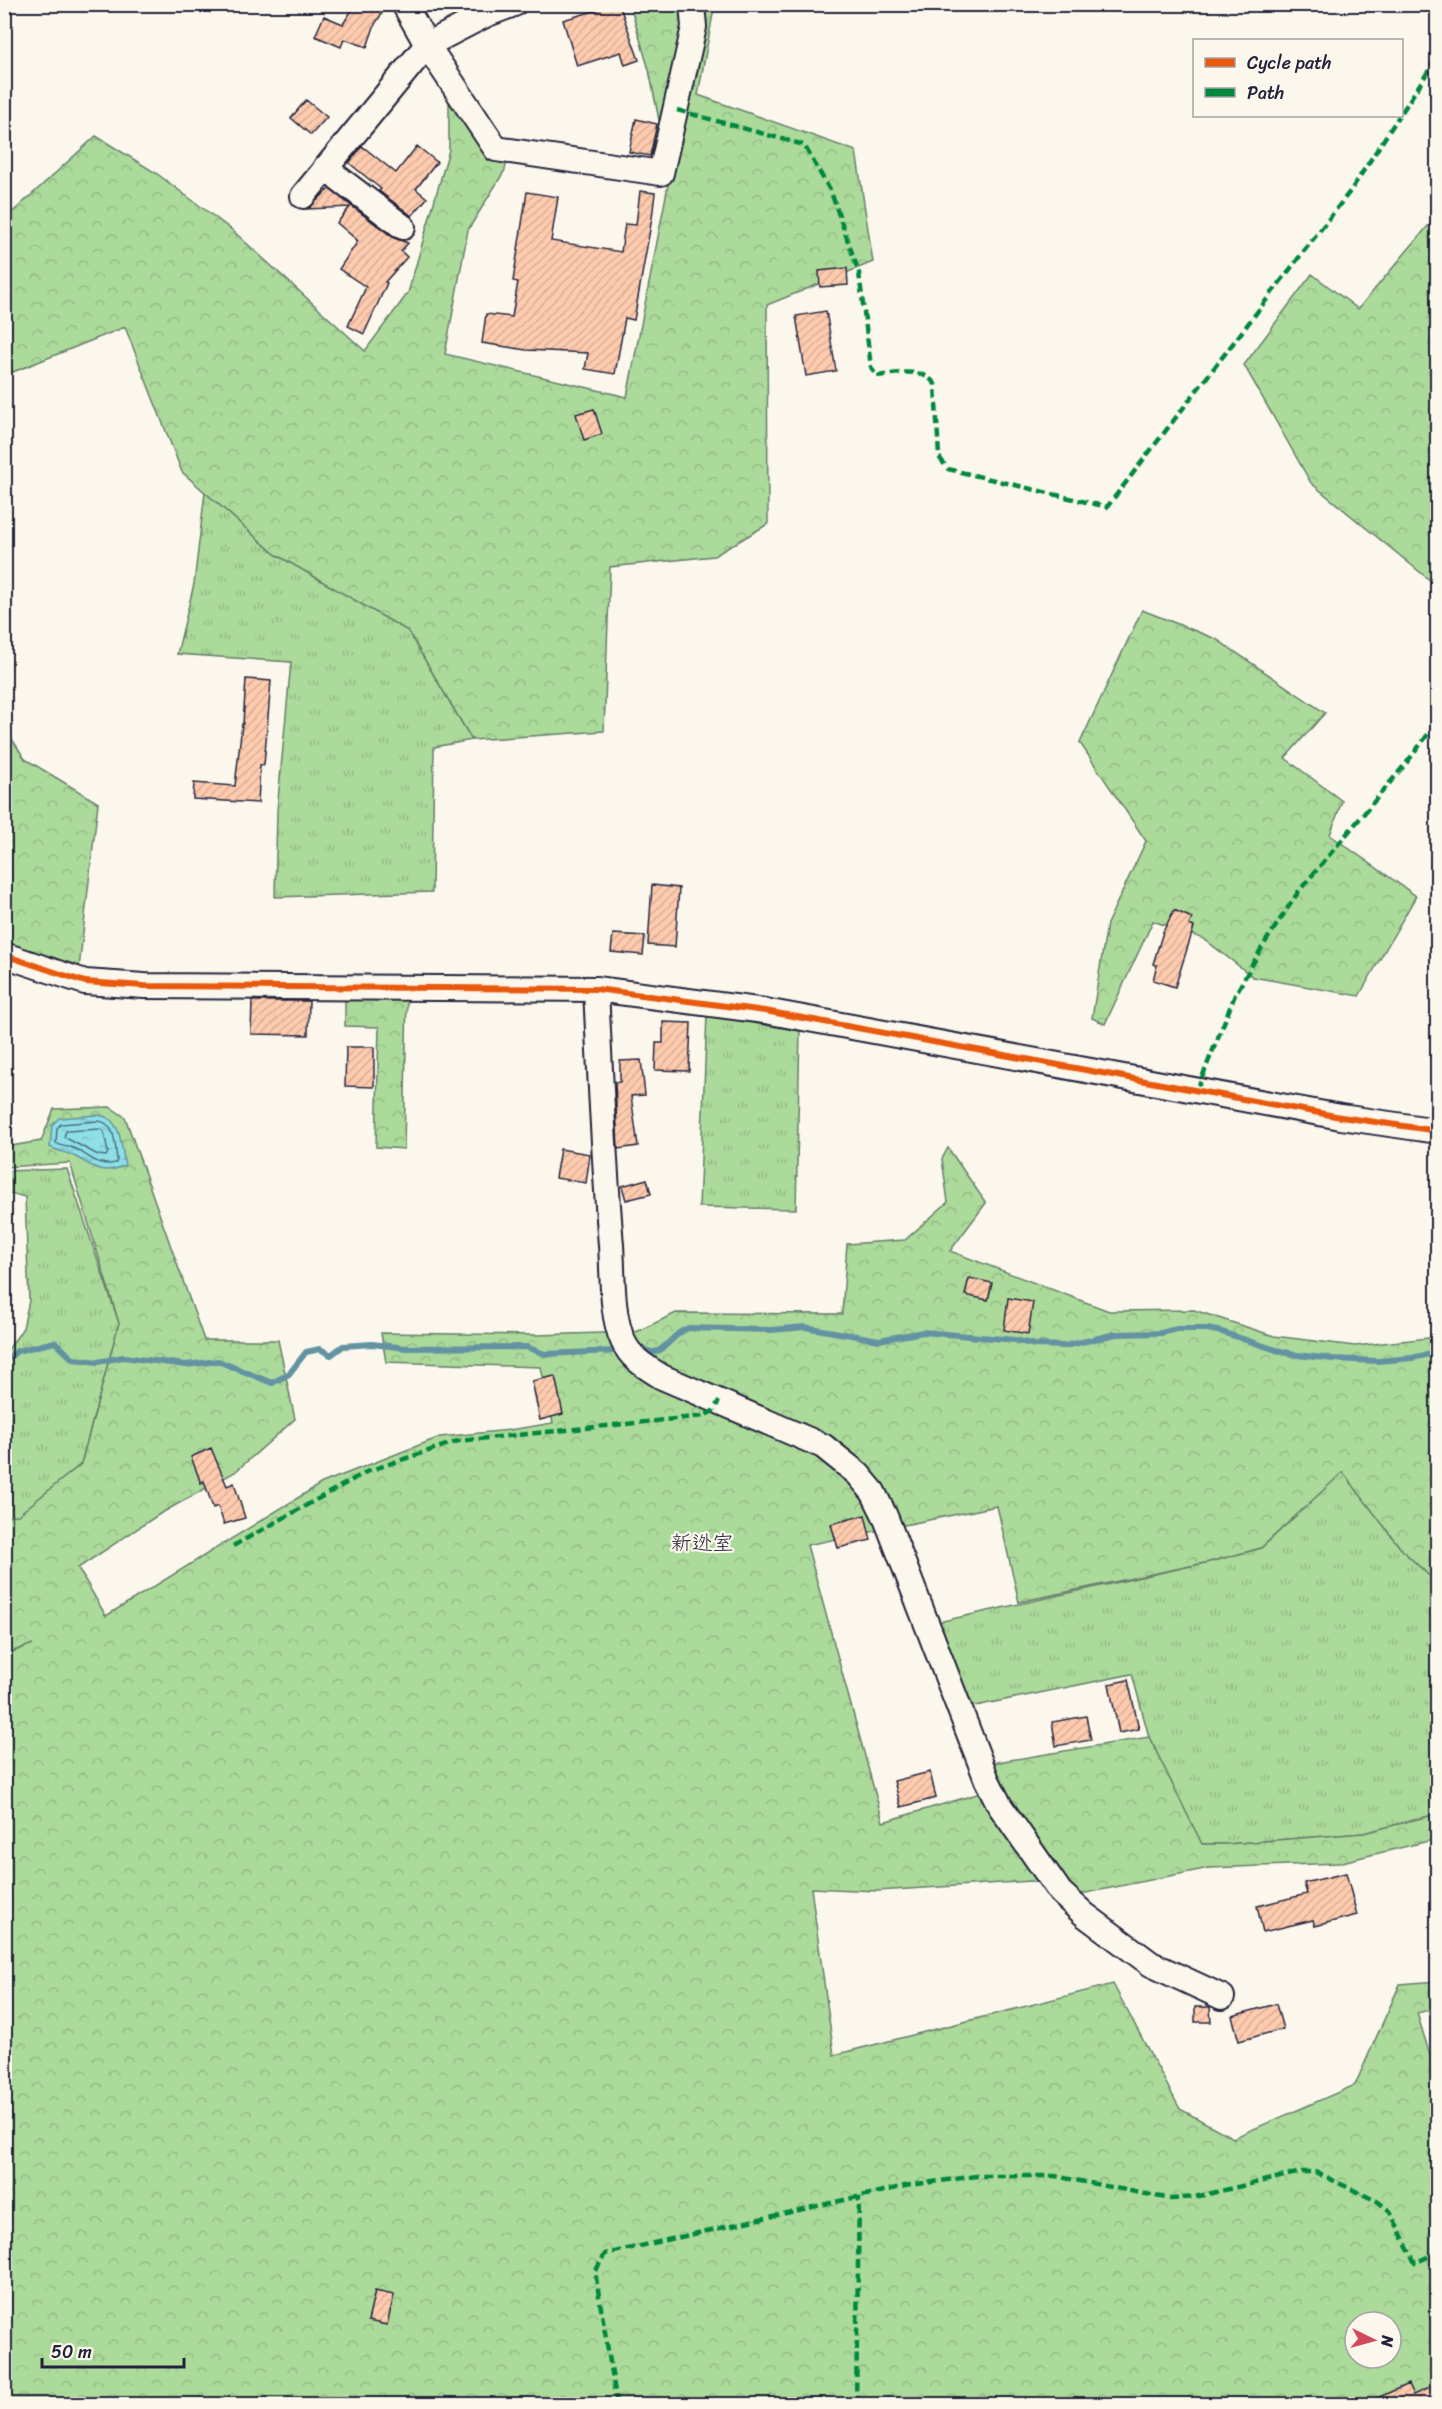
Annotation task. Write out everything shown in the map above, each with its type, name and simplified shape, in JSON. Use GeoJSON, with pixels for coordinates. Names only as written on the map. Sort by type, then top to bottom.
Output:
{"type":"FeatureCollection","features":[{"type":"Feature","properties":{"kind":"street"},"geometry":{"type":"LineString","coordinates":[[404,4],[427,45],[496,149],[661,173],[694,27],[692,4]]}},
{"type":"Feature","properties":{"kind":"street"},"geometry":{"type":"LineString","coordinates":[[303,195],[427,45],[485,15],[514,4]]}},
{"type":"Feature","properties":{"kind":"street"},"geometry":{"type":"LineString","coordinates":[[325,168],[403,227]]}},
{"type":"Feature","properties":{"kind":"street"},"geometry":{"type":"LineString","coordinates":[[4,955],[85,982],[144,986],[597,988],[776,1013],[1341,1117],[1437,1131]]}},
{"type":"Feature","properties":{"kind":"street"},"geometry":{"type":"LineString","coordinates":[[597,988],[602,1139],[615,1304],[621,1338],[629,1353],[644,1367],[662,1377],[823,1446],[858,1474],[873,1492],[885,1516],[987,1780],[1019,1836],[1060,1892],[1085,1915],[1151,1964],[1222,1997]]}},
{"type":"Feature","properties":{"kind":"green space"},"geometry":{"type":"Polygon","coordinates":[[[630,5],[712,5],[713,14],[698,95],[856,151],[873,262],[767,305],[768,524],[714,556],[610,567],[604,731],[472,740],[408,631],[275,554],[182,472],[125,327],[13,372],[5,359],[5,219],[96,136],[156,173],[232,230],[365,351],[408,293],[449,150],[449,89],[507,161],[505,170],[468,230],[445,354],[627,397],[670,175],[649,70],[630,5]]]}},
{"type":"Feature","properties":{"kind":"green space"},"geometry":{"type":"Polygon","coordinates":[[[1428,226],[1438,226],[1437,586],[1311,483],[1244,365],[1312,274],[1358,309],[1428,226]]]}},
{"type":"Feature","properties":{"kind":"green space"},"geometry":{"type":"Polygon","coordinates":[[[205,492],[275,554],[408,631],[472,740],[434,747],[432,892],[275,897],[277,811],[291,662],[177,654],[194,584],[205,492]]]}},
{"type":"Feature","properties":{"kind":"green space"},"geometry":{"type":"Polygon","coordinates":[[[1142,610],[1216,639],[1325,713],[1285,758],[1342,801],[1330,835],[1416,896],[1359,996],[1253,977],[1204,939],[1153,921],[1105,1024],[1092,1018],[1107,924],[1146,841],[1080,743],[1142,610]]]}},
{"type":"Feature","properties":{"kind":"green space"},"geometry":{"type":"Polygon","coordinates":[[[4,727],[25,759],[98,803],[79,968],[5,942],[4,727]]]}},
{"type":"Feature","properties":{"kind":"green space"},"geometry":{"type":"Polygon","coordinates":[[[345,993],[407,995],[404,1149],[376,1147],[379,1027],[345,1026],[345,993]]]}},
{"type":"Feature","properties":{"kind":"green space"},"geometry":{"type":"Polygon","coordinates":[[[707,1015],[800,1031],[796,1209],[699,1207],[707,1015]]]}},
{"type":"Feature","properties":{"kind":"green space"},"geometry":{"type":"Polygon","coordinates":[[[110,1107],[125,1117],[204,1340],[278,1340],[295,1419],[235,1472],[158,1515],[78,1568],[106,1616],[322,1483],[440,1437],[553,1423],[541,1367],[386,1362],[381,1333],[536,1335],[636,1332],[676,1313],[842,1314],[847,1244],[905,1240],[948,1202],[942,1159],[948,1148],[986,1203],[950,1251],[1109,1311],[1194,1310],[1274,1336],[1355,1346],[1437,1337],[1437,1583],[1402,1550],[1343,1472],[1261,1548],[1209,1562],[1019,1602],[997,1506],[807,1545],[883,1822],[984,1792],[986,1764],[1149,1737],[1202,1844],[1364,1833],[1437,1814],[1437,1839],[1338,1863],[1209,1868],[1081,1894],[1031,1881],[877,1891],[811,1888],[834,2055],[1113,1984],[1180,2109],[1233,2138],[1355,2085],[1400,1984],[1437,1981],[1437,2008],[1417,2013],[1437,2078],[1437,2404],[5,2404],[4,1655],[33,1644],[5,1654],[5,1516],[18,1515],[81,1464],[119,1323],[70,1163],[5,1167],[5,1147],[41,1141],[54,1109],[110,1107]]]}},
{"type":"Feature","properties":{"kind":"green space"},"geometry":{"type":"Polygon","coordinates":[[[67,1169],[119,1323],[81,1464],[14,1523],[5,1523],[5,1354],[23,1328],[29,1301],[25,1197],[5,1192],[4,1171],[67,1169]]]}},
{"type":"Feature","properties":{"kind":"green space"},"geometry":{"type":"Polygon","coordinates":[[[1343,1471],[1402,1550],[1437,1583],[1437,1814],[1364,1833],[1201,1844],[1149,1737],[1132,1674],[951,1711],[920,1626],[1209,1562],[1261,1548],[1343,1471]]]}},
{"type":"Feature","properties":{"kind":"water"},"geometry":{"type":"Polygon","coordinates":[[[98,1115],[112,1121],[116,1127],[125,1165],[103,1170],[50,1147],[52,1125],[59,1118],[98,1115]]]}},
{"type":"Feature","properties":{"kind":"building"},"geometry":{"type":"Polygon","coordinates":[[[356,4],[388,4],[375,24],[367,47],[344,39],[341,47],[315,36],[324,16],[343,24],[356,4]]]}},
{"type":"Feature","properties":{"kind":"building"},"geometry":{"type":"Polygon","coordinates":[[[600,4],[619,4],[639,60],[625,65],[621,52],[577,66],[563,20],[601,9],[600,4]]]}},
{"type":"Feature","properties":{"kind":"building"},"geometry":{"type":"Polygon","coordinates":[[[306,100],[327,117],[311,135],[291,118],[306,100]]]}},
{"type":"Feature","properties":{"kind":"building"},"geometry":{"type":"Polygon","coordinates":[[[636,119],[657,124],[650,156],[629,152],[636,119]]]}},
{"type":"Feature","properties":{"kind":"building"},"geometry":{"type":"Polygon","coordinates":[[[362,146],[396,173],[417,146],[437,162],[416,189],[427,198],[412,216],[379,191],[381,189],[349,163],[362,146]]]}},
{"type":"Feature","properties":{"kind":"building"},"geometry":{"type":"Polygon","coordinates":[[[329,189],[394,238],[408,243],[401,251],[407,257],[385,282],[387,283],[364,334],[348,326],[366,287],[339,269],[358,241],[337,223],[350,207],[308,209],[329,189]]]}},
{"type":"Feature","properties":{"kind":"building"},"geometry":{"type":"Polygon","coordinates":[[[640,191],[655,193],[652,218],[634,320],[625,318],[615,374],[585,369],[588,353],[526,350],[482,343],[486,314],[512,317],[518,282],[513,281],[527,192],[558,197],[551,241],[621,252],[625,224],[636,225],[640,191]]]}},
{"type":"Feature","properties":{"kind":"building"},"geometry":{"type":"Polygon","coordinates":[[[847,268],[848,285],[820,287],[819,271],[847,268]]]}},
{"type":"Feature","properties":{"kind":"building"},"geometry":{"type":"Polygon","coordinates":[[[826,311],[836,371],[806,376],[796,316],[826,311]]]}},
{"type":"Feature","properties":{"kind":"building"},"geometry":{"type":"Polygon","coordinates":[[[594,409],[602,434],[584,440],[576,414],[594,409]]]}},
{"type":"Feature","properties":{"kind":"building"},"geometry":{"type":"Polygon","coordinates":[[[246,679],[271,681],[264,765],[260,765],[258,803],[193,799],[194,783],[235,786],[246,679]]]}},
{"type":"Feature","properties":{"kind":"building"},"geometry":{"type":"Polygon","coordinates":[[[652,885],[679,888],[675,947],[648,945],[652,885]]]}},
{"type":"Feature","properties":{"kind":"building"},"geometry":{"type":"Polygon","coordinates":[[[1174,910],[1192,918],[1189,925],[1194,927],[1175,987],[1153,980],[1157,965],[1153,964],[1163,932],[1174,910]]]}},
{"type":"Feature","properties":{"kind":"building"},"geometry":{"type":"Polygon","coordinates":[[[613,934],[645,936],[643,955],[611,952],[613,934]]]}},
{"type":"Feature","properties":{"kind":"building"},"geometry":{"type":"Polygon","coordinates":[[[252,1001],[309,1001],[308,1035],[251,1034],[252,1001]]]}},
{"type":"Feature","properties":{"kind":"building"},"geometry":{"type":"Polygon","coordinates":[[[663,1022],[691,1023],[689,1071],[655,1070],[656,1043],[663,1043],[663,1022]]]}},
{"type":"Feature","properties":{"kind":"building"},"geometry":{"type":"Polygon","coordinates":[[[346,1047],[374,1047],[374,1087],[345,1086],[346,1047]]]}},
{"type":"Feature","properties":{"kind":"building"},"geometry":{"type":"Polygon","coordinates":[[[641,1060],[645,1095],[631,1096],[638,1146],[618,1149],[615,1082],[620,1082],[620,1061],[641,1060]]]}},
{"type":"Feature","properties":{"kind":"building"},"geometry":{"type":"Polygon","coordinates":[[[560,1149],[590,1154],[586,1183],[555,1178],[560,1149]]]}},
{"type":"Feature","properties":{"kind":"building"},"geometry":{"type":"Polygon","coordinates":[[[647,1179],[651,1194],[626,1200],[622,1186],[647,1179]]]}},
{"type":"Feature","properties":{"kind":"building"},"geometry":{"type":"Polygon","coordinates":[[[969,1278],[992,1283],[988,1300],[965,1295],[969,1278]]]}},
{"type":"Feature","properties":{"kind":"building"},"geometry":{"type":"Polygon","coordinates":[[[1008,1298],[1033,1302],[1028,1334],[1004,1330],[1008,1298]]]}},
{"type":"Feature","properties":{"kind":"building"},"geometry":{"type":"Polygon","coordinates":[[[555,1376],[563,1414],[540,1420],[532,1381],[555,1376]]]}},
{"type":"Feature","properties":{"kind":"building"},"geometry":{"type":"Polygon","coordinates":[[[211,1448],[227,1486],[234,1483],[245,1518],[224,1524],[218,1506],[213,1508],[204,1481],[201,1483],[191,1457],[211,1448]]]}},
{"type":"Feature","properties":{"kind":"building"},"geometry":{"type":"Polygon","coordinates":[[[865,1515],[871,1540],[838,1548],[831,1524],[865,1515]]]}},
{"type":"Feature","properties":{"kind":"building"},"geometry":{"type":"Polygon","coordinates":[[[1128,1680],[1139,1729],[1119,1733],[1109,1684],[1128,1680]]]}},
{"type":"Feature","properties":{"kind":"building"},"geometry":{"type":"Polygon","coordinates":[[[1086,1716],[1091,1740],[1056,1746],[1052,1722],[1086,1716]]]}},
{"type":"Feature","properties":{"kind":"building"},"geometry":{"type":"Polygon","coordinates":[[[930,1772],[936,1798],[901,1807],[894,1781],[930,1772]]]}},
{"type":"Feature","properties":{"kind":"building"},"geometry":{"type":"Polygon","coordinates":[[[1346,1873],[1357,1915],[1315,1926],[1313,1920],[1263,1932],[1257,1906],[1307,1894],[1304,1883],[1346,1873]]]}},
{"type":"Feature","properties":{"kind":"building"},"geometry":{"type":"Polygon","coordinates":[[[1276,2004],[1283,2029],[1239,2041],[1232,2016],[1276,2004]]]}},
{"type":"Feature","properties":{"kind":"building"},"geometry":{"type":"Polygon","coordinates":[[[1195,2007],[1210,2007],[1211,2022],[1195,2022],[1195,2007]]]}},
{"type":"Feature","properties":{"kind":"building"},"geometry":{"type":"Polygon","coordinates":[[[375,2291],[394,2295],[387,2325],[368,2321],[375,2291]]]}},
{"type":"Feature","properties":{"kind":"building"},"geometry":{"type":"Polygon","coordinates":[[[1408,2384],[1413,2395],[1433,2386],[1437,2395],[1437,2404],[1364,2404],[1408,2384]]]}},
{"type":"Feature","properties":{"kind":"waterway"},"geometry":{"type":"LineString","coordinates":[[634,1345],[648,1351],[657,1351],[689,1328],[772,1330],[805,1327],[879,1340],[923,1332],[1015,1340],[1035,1345],[1065,1346],[1116,1334],[1207,1329],[1276,1350],[1333,1359],[1378,1361],[1412,1358],[1438,1352]]}},
{"type":"Feature","properties":{"kind":"waterway"},"geometry":{"type":"LineString","coordinates":[[4,1362],[17,1351],[55,1342],[73,1359],[98,1362],[123,1357],[186,1365],[218,1361],[272,1383],[289,1374],[306,1352],[320,1349],[331,1355],[343,1346],[372,1344],[406,1348],[526,1347],[545,1354],[615,1351]]}},
{"type":"Feature","properties":{"kind":"marked path"},"geometry":{"type":"LineString","coordinates":[[1403,110],[1438,56]]}},
{"type":"Feature","properties":{"kind":"marked path"},"geometry":{"type":"LineString","coordinates":[[677,110],[804,145],[831,192],[859,273],[871,367],[876,376],[916,373],[929,378],[935,384],[939,457],[948,469],[1107,507],[1351,190],[1398,117]]}},
{"type":"Feature","properties":{"kind":"marked path"},"geometry":{"type":"LineString","coordinates":[[1197,1090],[1235,995],[1264,944],[1299,891],[1408,761],[1438,721]]}},
{"type":"Feature","properties":{"kind":"marked path"},"geometry":{"type":"LineString","coordinates":[[233,1546],[368,1471],[458,1441],[704,1416],[713,1411],[719,1401]]}},
{"type":"Feature","properties":{"kind":"marked path"},"geometry":{"type":"LineString","coordinates":[[617,2404],[595,2272],[605,2254],[910,2185],[977,2176],[1055,2176],[1171,2199],[1195,2197],[1301,2172],[1315,2172],[1377,2201],[1390,2211],[1415,2263],[1438,2252]]}},
{"type":"Feature","properties":{"kind":"marked path"},"geometry":{"type":"LineString","coordinates":[[856,2404],[859,2196]]}},
{"type":"Feature","properties":{"kind":"cycle path"},"geometry":{"type":"LineString","coordinates":[[4,955],[85,982],[144,986],[596,989],[765,1011],[1341,1117],[1438,1131]]}},
{"type":"Feature","properties":{"kind":"district","name":"新迯室"},"geometry":{"type":"Point","coordinates":[702,1543]}}]}
